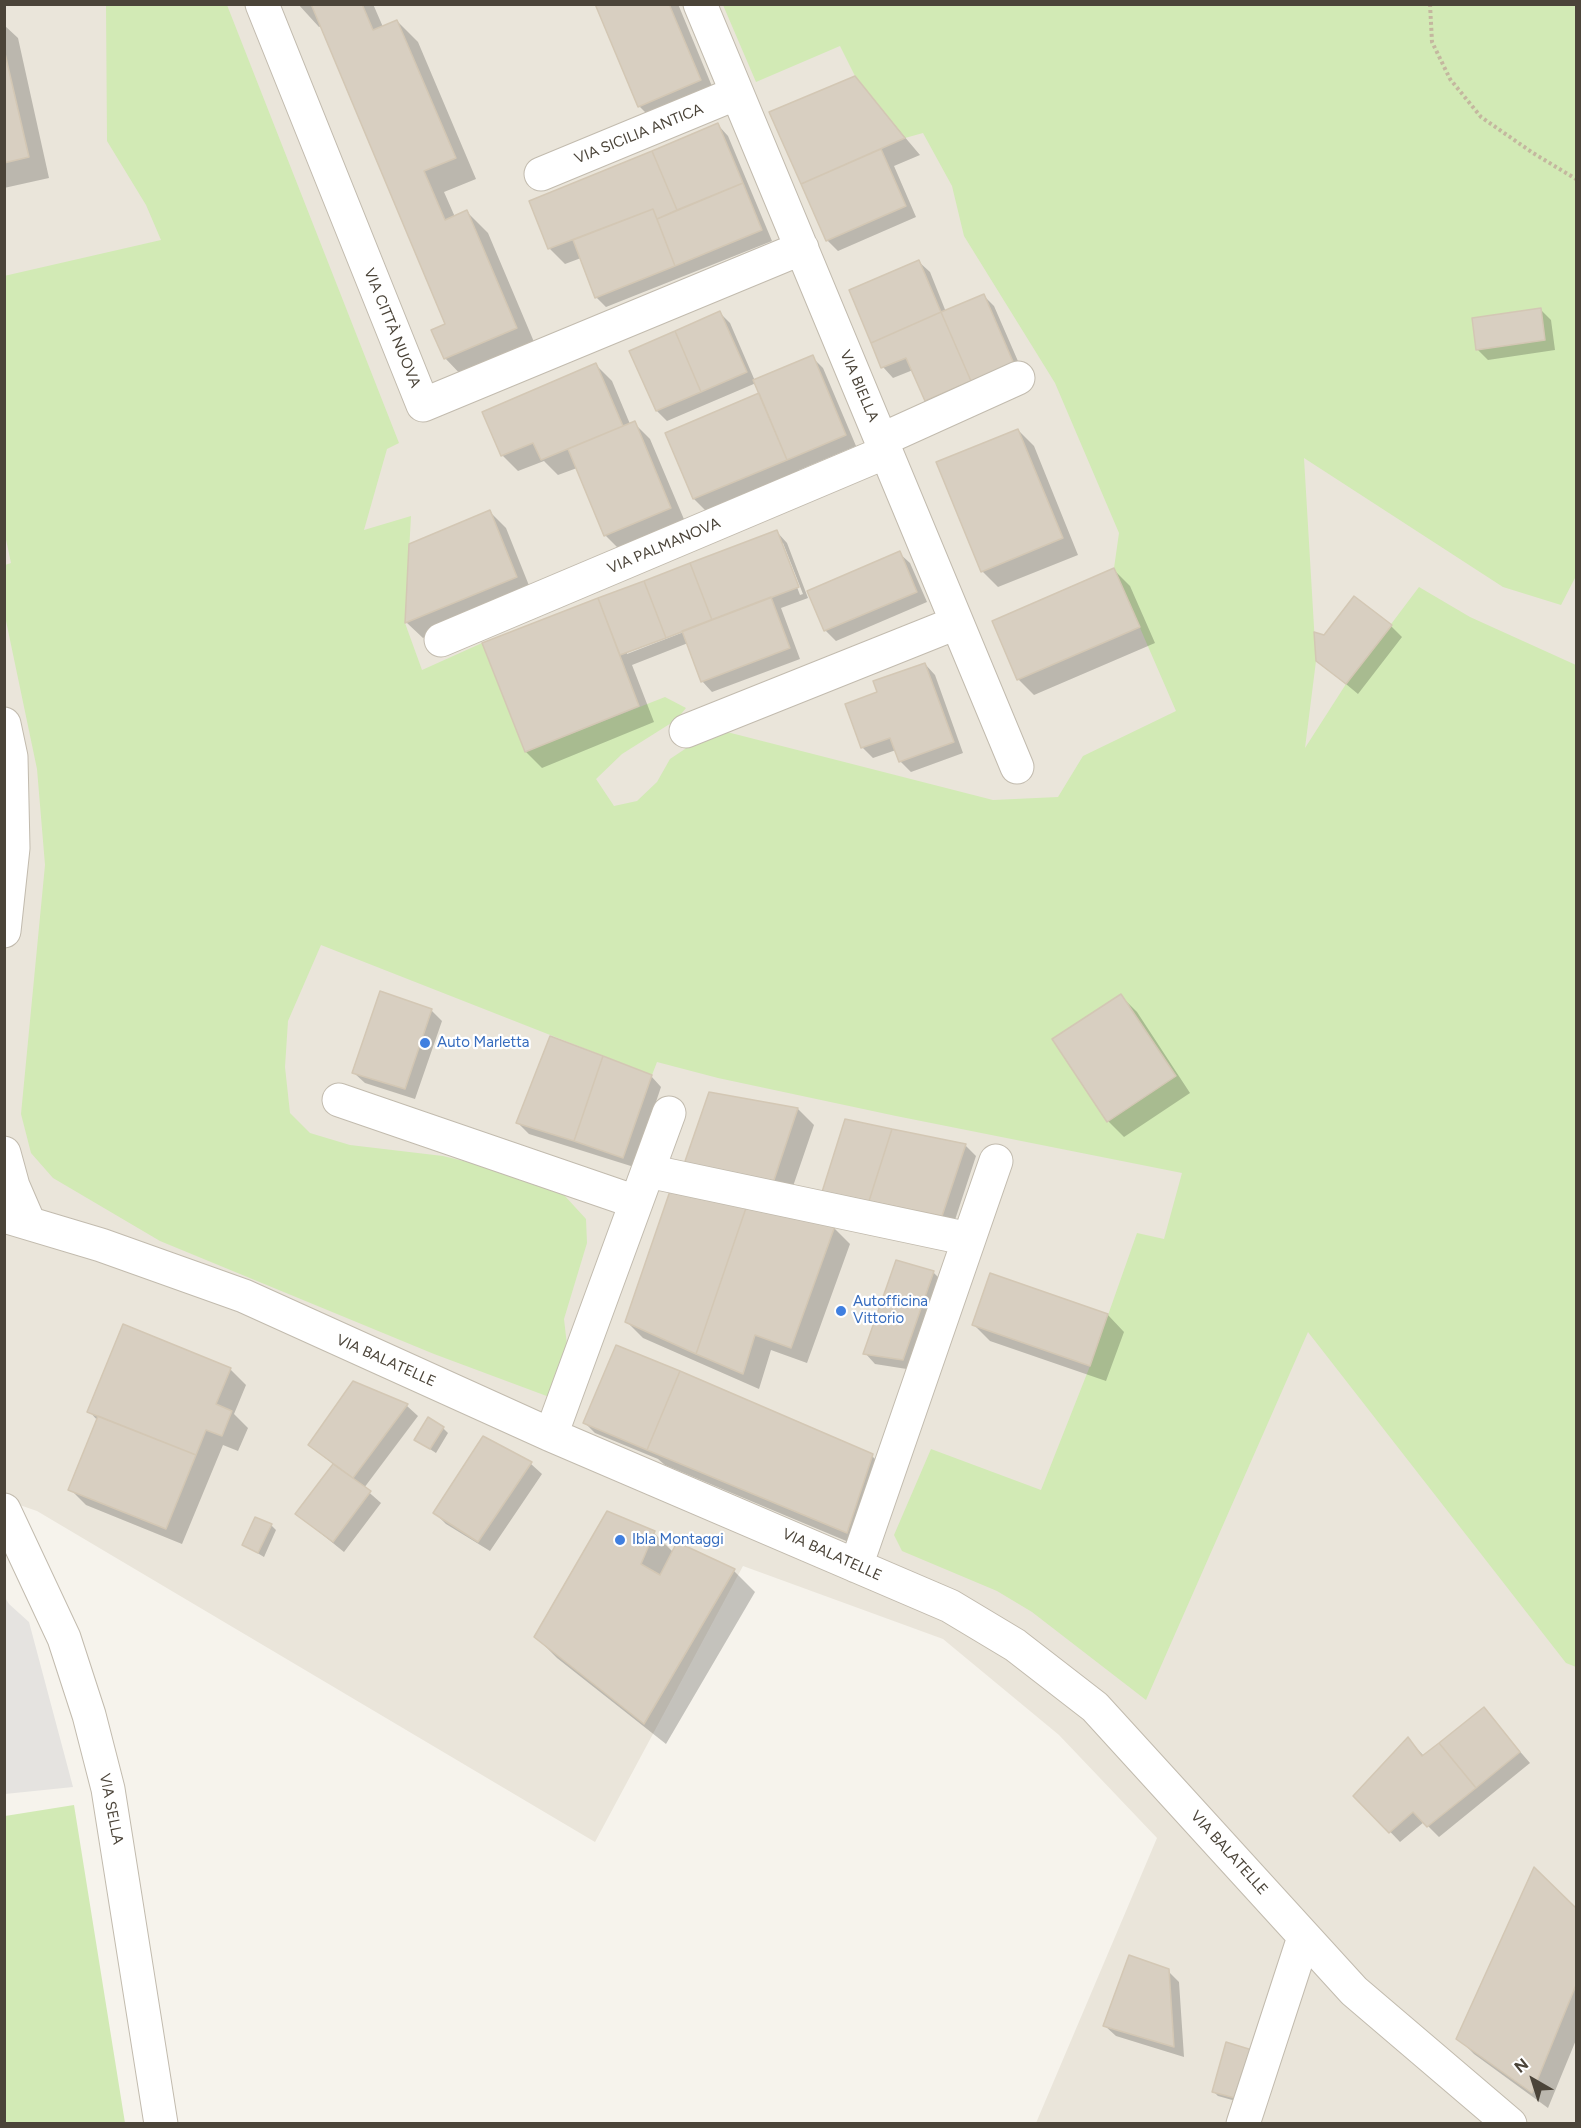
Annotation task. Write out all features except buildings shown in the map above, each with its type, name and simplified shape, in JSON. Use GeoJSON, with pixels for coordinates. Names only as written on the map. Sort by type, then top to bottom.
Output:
{"type":"FeatureCollection","features":[{"type":"Feature","properties":{"kind":"street","name":"VIA CITTÀ NUOVA"},"geometry":{"type":"LineString","coordinates":[[262,4],[423,405],[802,248]]}},
{"type":"Feature","properties":{"kind":"street","name":"VIA BIELLA"},"geometry":{"type":"LineString","coordinates":[[700,4],[1017,767]]}},
{"type":"Feature","properties":{"kind":"street","name":"VIA SICILIA ANTICA"},"geometry":{"type":"LineString","coordinates":[[541,174],[737,93]]}},
{"type":"Feature","properties":{"kind":"street","name":"VIA PALMANOVA"},"geometry":{"type":"LineString","coordinates":[[441,640],[884,446],[1018,378]]}},
{"type":"Feature","properties":{"kind":"street"},"geometry":{"type":"LineString","coordinates":[[686,731],[956,623]]}},
{"type":"Feature","properties":{"kind":"street"},"geometry":{"type":"LineString","coordinates":[[4,724],[11,757],[13,848],[7,884],[4,931]]}},
{"type":"Feature","properties":{"kind":"street"},"geometry":{"type":"LineString","coordinates":[[339,1100],[636,1202]]}},
{"type":"Feature","properties":{"kind":"street"},"geometry":{"type":"LineString","coordinates":[[551,1435],[669,1113]]}},
{"type":"Feature","properties":{"kind":"street"},"geometry":{"type":"LineString","coordinates":[[4,1154],[13,1186],[16,1220]]}},
{"type":"Feature","properties":{"kind":"street"},"geometry":{"type":"LineString","coordinates":[[856,1566],[996,1161]]}},
{"type":"Feature","properties":{"kind":"street"},"geometry":{"type":"LineString","coordinates":[[648,1171],[969,1239]]}},
{"type":"Feature","properties":{"kind":"street","name":"VIA BALATELLE"},"geometry":{"type":"LineString","coordinates":[[16,1220],[101,1245],[244,1296],[551,1435],[950,1606],[1015,1645],[1095,1707],[1354,1991],[1510,2124]]}},
{"type":"Feature","properties":{"kind":"street","name":"VIA SELLA"},"geometry":{"type":"LineString","coordinates":[[4,1510],[64,1638],[103,1770],[124,1880],[161,2124]]}},
{"type":"Feature","properties":{"kind":"street"},"geometry":{"type":"LineString","coordinates":[[1243,2124],[1304,1937]]}},
{"type":"Feature","properties":{"kind":"path"},"geometry":{"type":"LineString","coordinates":[[1430,4],[1432,42],[1450,79],[1481,117],[1576,179]]}},
{"type":"Feature","properties":{"kind":"shaded area"},"geometry":{"type":"Polygon","coordinates":[[[5,5],[1576,5],[1576,2123],[1036,2123],[1157,1838],[1059,1735],[943,1639],[743,1566],[595,1842],[37,1511],[5,1500],[5,5]]]}},
{"type":"Feature","properties":{"kind":"shaded area"},"geometry":{"type":"Polygon","coordinates":[[[4,1596],[9,1604],[29,1622],[73,1787],[5,1794],[4,1596]]]}},
{"type":"Feature","properties":{"kind":"green space"},"geometry":{"type":"Polygon","coordinates":[[[106,5],[227,5],[399,443],[387,449],[364,530],[411,516],[405,623],[422,670],[482,643],[525,752],[665,697],[686,708],[676,720],[622,754],[596,779],[614,806],[637,801],[657,782],[670,759],[694,743],[727,732],[993,800],[1058,797],[1083,756],[1176,711],[1114,568],[1119,533],[1055,383],[964,236],[952,186],[923,133],[905,138],[855,76],[840,46],[756,82],[723,5],[1576,5],[1576,576],[1561,605],[1503,587],[1304,458],[1316,661],[1305,748],[1346,684],[1419,587],[1470,617],[1576,665],[1576,1667],[1566,1663],[1308,1332],[1146,1700],[1032,1612],[997,1591],[902,1551],[894,1535],[931,1449],[1041,1490],[1090,1366],[1137,1233],[1164,1239],[1182,1173],[896,1116],[718,1078],[657,1062],[652,1075],[321,945],[288,1021],[285,1067],[290,1113],[310,1133],[350,1145],[443,1156],[525,1176],[564,1195],[586,1219],[587,1243],[564,1319],[567,1345],[552,1398],[434,1354],[160,1241],[53,1178],[31,1153],[21,1114],[45,865],[37,769],[5,616],[5,565],[11,563],[4,530],[4,276],[161,240],[146,205],[107,141],[106,5]]]}},
{"type":"Feature","properties":{"kind":"green space"},"geometry":{"type":"Polygon","coordinates":[[[74,1805],[125,2123],[5,2123],[5,1816],[74,1805]]]}},
{"type":"Feature","properties":{"kind":"place","name":"Auto Marletta"},"geometry":{"type":"Point","coordinates":[425,1043]}},
{"type":"Feature","properties":{"kind":"place","name":"Autofficina Vittorio"},"geometry":{"type":"Point","coordinates":[841,1311]}},
{"type":"Feature","properties":{"kind":"place","name":"Ibla Montaggi"},"geometry":{"type":"Point","coordinates":[620,1540]}}]}
